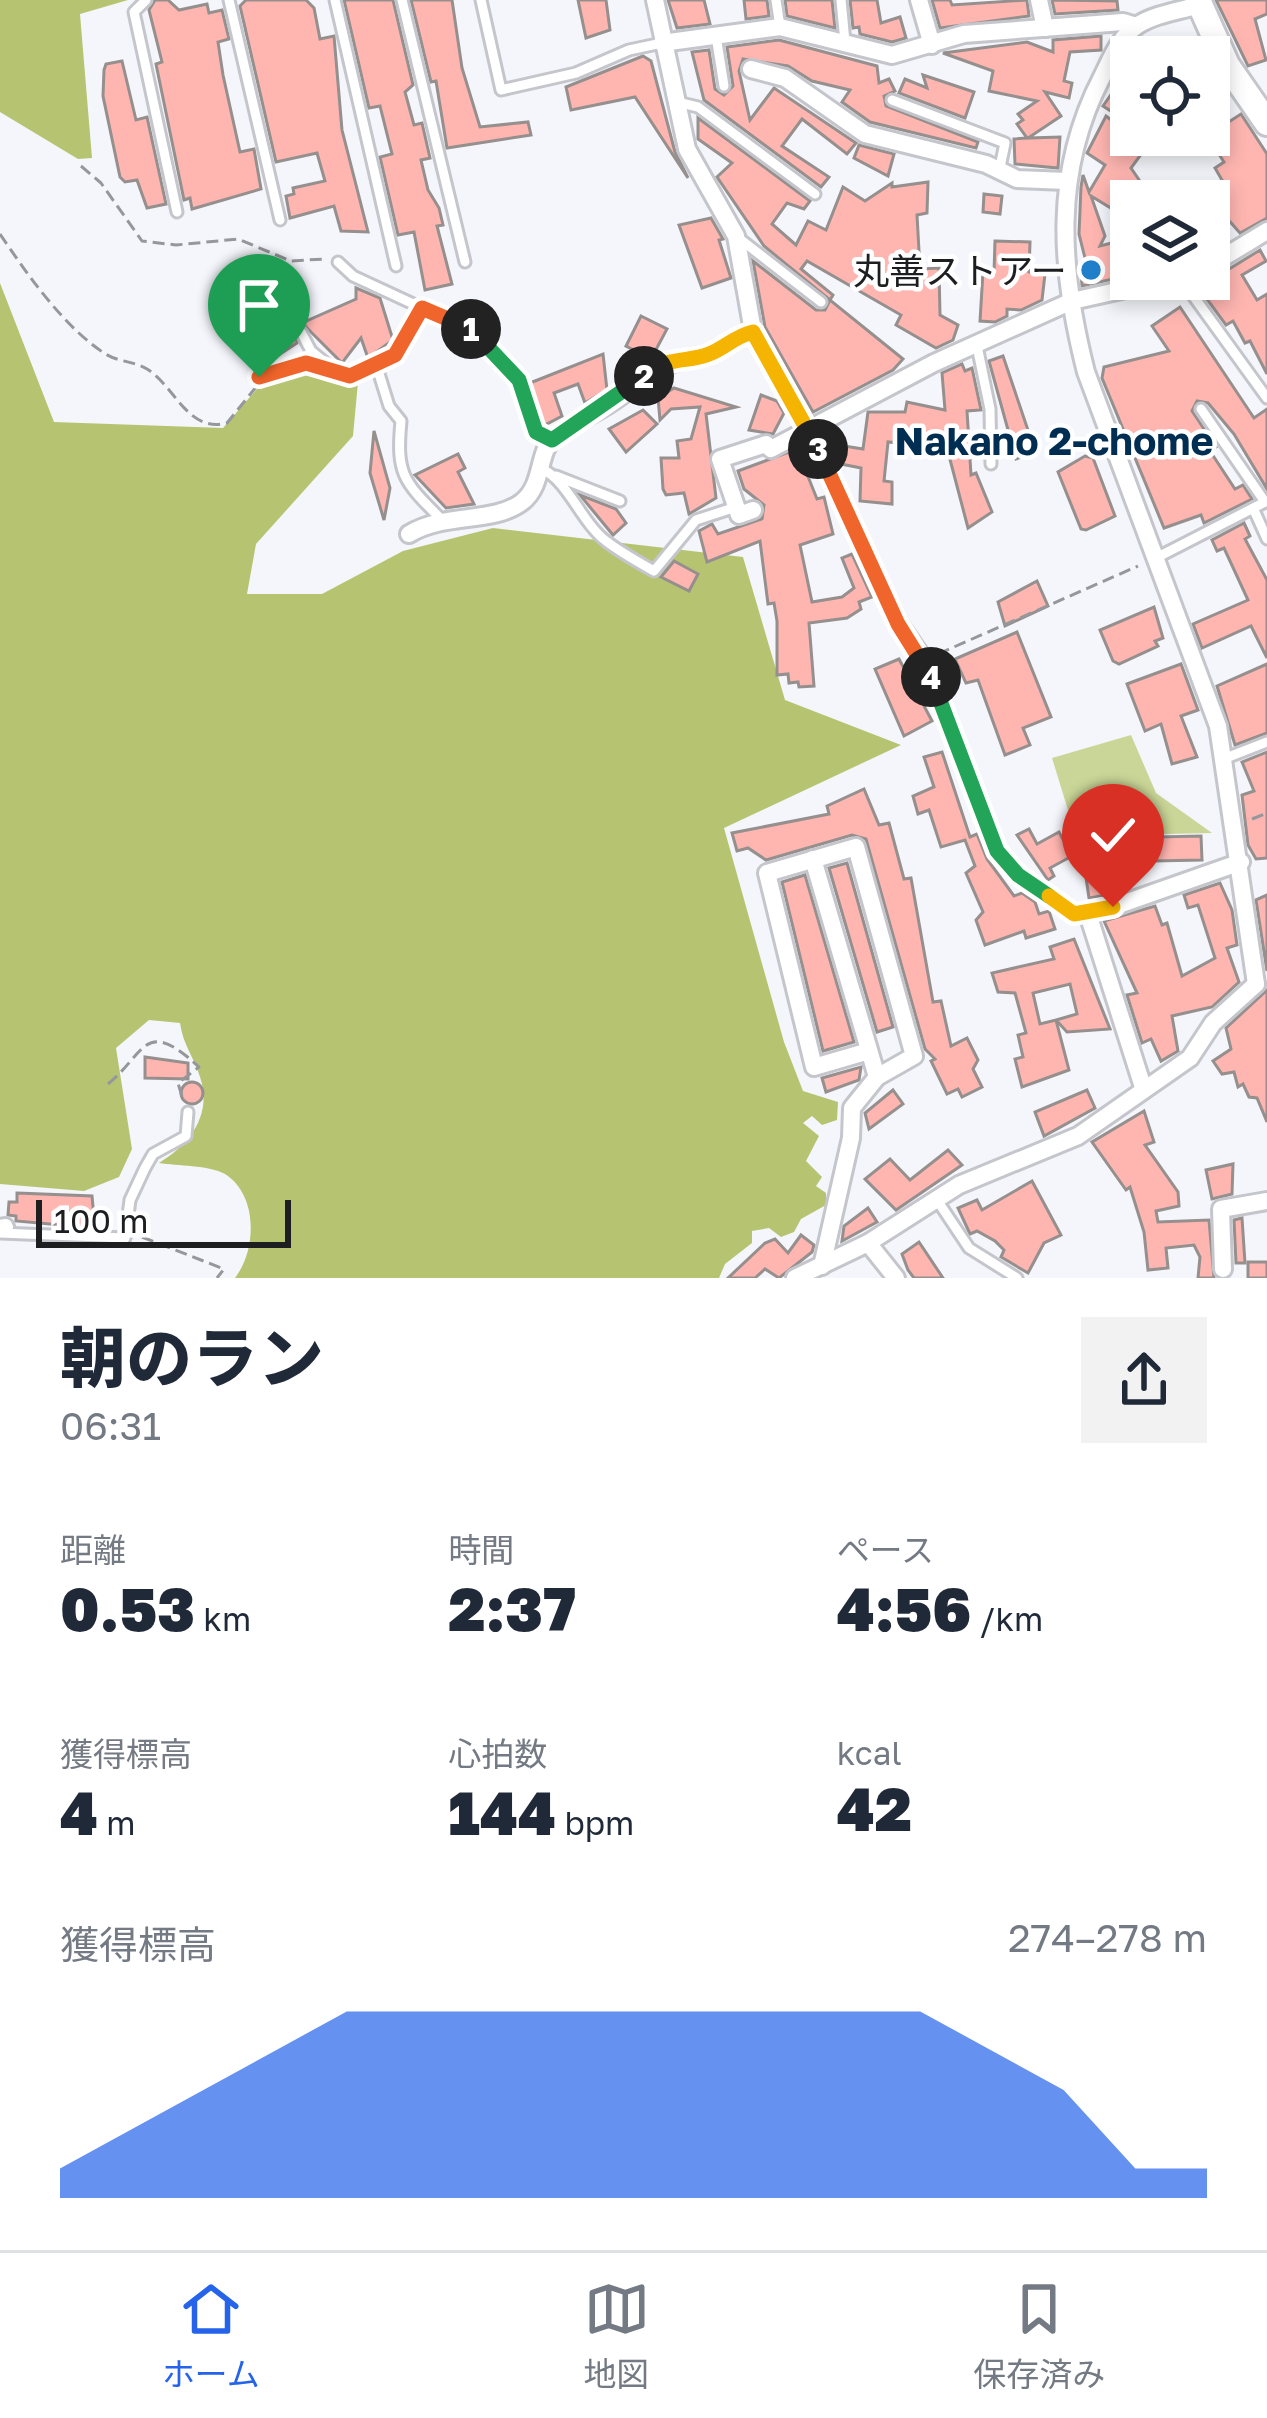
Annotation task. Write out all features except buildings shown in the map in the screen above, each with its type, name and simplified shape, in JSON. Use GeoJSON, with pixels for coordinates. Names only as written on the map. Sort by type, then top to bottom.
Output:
{"type":"FeatureCollection","features":[{"type":"Feature","properties":{"kind":"main road"},"geometry":{"type":"LineString","coordinates":[[1198,3],[1227,65],[1267,123]]}},
{"type":"Feature","properties":{"kind":"street"},"geometry":{"type":"LineString","coordinates":[[655,0],[687,149],[718,195],[736,236],[753,332],[808,430],[898,624],[924,660],[997,851],[1018,875],[1074,914],[1241,862]]}},
{"type":"Feature","properties":{"kind":"street"},"geometry":{"type":"LineString","coordinates":[[919,0],[932,45]]}},
{"type":"Feature","properties":{"kind":"street"},"geometry":{"type":"LineString","coordinates":[[1039,0],[1045,28]]}},
{"type":"Feature","properties":{"kind":"street"},"geometry":{"type":"LineString","coordinates":[[795,1278],[868,1243],[935,1198],[1078,1136],[1190,1058],[1213,1023],[1262,985],[1226,758],[1086,372],[1063,223],[1066,181],[1088,104],[1122,38],[1136,26],[1198,3]]}},
{"type":"Feature","properties":{"kind":"street"},"geometry":{"type":"LineString","coordinates":[[662,43],[780,27],[892,55],[964,34],[1123,22],[1136,26]]}},
{"type":"Feature","properties":{"kind":"street"},"geometry":{"type":"LineString","coordinates":[[751,69],[785,78],[855,130],[1016,179],[1066,181]]}},
{"type":"Feature","properties":{"kind":"street"},"geometry":{"type":"LineString","coordinates":[[1230,255],[1266,235]]}},
{"type":"Feature","properties":{"kind":"street"},"geometry":{"type":"LineString","coordinates":[[744,508],[720,459],[766,444],[771,449],[978,344],[1072,301],[1110,293]]}},
{"type":"Feature","properties":{"kind":"street"},"geometry":{"type":"LineString","coordinates":[[409,534],[440,518],[511,508],[526,500],[550,473],[552,440],[652,369],[688,355],[708,355],[730,338],[753,332]]}},
{"type":"Feature","properties":{"kind":"street"},"geometry":{"type":"LineString","coordinates":[[822,1267],[851,1138],[852,1108],[877,1077],[914,1056],[856,847],[766,873],[814,1067],[869,1051]]}},
{"type":"Feature","properties":{"kind":"street"},"geometry":{"type":"LineString","coordinates":[[812,859],[877,1077]]}},
{"type":"Feature","properties":{"kind":"street"},"geometry":{"type":"LineString","coordinates":[[1087,911],[1143,1088]]}},
{"type":"Feature","properties":{"kind":"street"},"geometry":{"type":"LineString","coordinates":[[1223,1269],[1221,1209],[1267,1201]]}},
{"type":"Feature","properties":{"kind":"street"},"geometry":{"type":"LineString","coordinates":[[868,1243],[896,1278]]}},
{"type":"Feature","properties":{"kind":"lane"},"geometry":{"type":"LineString","coordinates":[[146,0],[134,12],[177,212]]}},
{"type":"Feature","properties":{"kind":"lane"},"geometry":{"type":"LineString","coordinates":[[229,0],[280,220]]}},
{"type":"Feature","properties":{"kind":"lane"},"geometry":{"type":"LineString","coordinates":[[335,0],[396,266]]}},
{"type":"Feature","properties":{"kind":"lane"},"geometry":{"type":"LineString","coordinates":[[403,0],[465,262]]}},
{"type":"Feature","properties":{"kind":"lane"},"geometry":{"type":"LineString","coordinates":[[481,0],[501,90],[576,74],[629,50],[662,43]]}},
{"type":"Feature","properties":{"kind":"lane"},"geometry":{"type":"LineString","coordinates":[[776,0],[780,27]]}},
{"type":"Feature","properties":{"kind":"lane"},"geometry":{"type":"LineString","coordinates":[[841,0],[848,32],[844,45]]}},
{"type":"Feature","properties":{"kind":"lane"},"geometry":{"type":"LineString","coordinates":[[716,36],[724,86]]}},
{"type":"Feature","properties":{"kind":"lane"},"geometry":{"type":"LineString","coordinates":[[892,100],[1005,143],[1006,160],[999,172]]}},
{"type":"Feature","properties":{"kind":"lane"},"geometry":{"type":"LineString","coordinates":[[676,102],[698,107],[815,194]]}},
{"type":"Feature","properties":{"kind":"lane"},"geometry":{"type":"LineString","coordinates":[[736,236],[821,302]]}},
{"type":"Feature","properties":{"kind":"lane"},"geometry":{"type":"LineString","coordinates":[[338,262],[353,276],[471,328],[495,360],[519,380],[536,432],[552,440]]}},
{"type":"Feature","properties":{"kind":"lane"},"geometry":{"type":"LineString","coordinates":[[1196,300],[1267,398]]}},
{"type":"Feature","properties":{"kind":"lane"},"geometry":{"type":"LineString","coordinates":[[301,332],[311,351],[350,376],[395,355],[422,308]]}},
{"type":"Feature","properties":{"kind":"lane"},"geometry":{"type":"LineString","coordinates":[[978,344],[976,357],[990,409],[991,464]]}},
{"type":"Feature","properties":{"kind":"lane"},"geometry":{"type":"LineString","coordinates":[[376,364],[389,406],[401,421],[396,450],[401,471],[440,518]]}},
{"type":"Feature","properties":{"kind":"lane"},"geometry":{"type":"LineString","coordinates":[[280,367],[328,365]]}},
{"type":"Feature","properties":{"kind":"lane"},"geometry":{"type":"LineString","coordinates":[[1156,558],[1266,501],[1201,409]]}},
{"type":"Feature","properties":{"kind":"lane"},"geometry":{"type":"LineString","coordinates":[[550,473],[606,541],[655,571],[696,520],[744,508]]}},
{"type":"Feature","properties":{"kind":"lane"},"geometry":{"type":"LineString","coordinates":[[550,473],[620,501]]}},
{"type":"Feature","properties":{"kind":"lane"},"geometry":{"type":"LineString","coordinates":[[1253,508],[1267,538]]}},
{"type":"Feature","properties":{"kind":"lane"},"geometry":{"type":"LineString","coordinates":[[1226,758],[1267,742]]}},
{"type":"Feature","properties":{"kind":"lane"},"geometry":{"type":"LineString","coordinates":[[2,1230],[116,1240],[129,1232],[134,1188],[153,1154],[186,1136],[188,1112]]}},
{"type":"Feature","properties":{"kind":"lane"},"geometry":{"type":"LineString","coordinates":[[935,1198],[969,1248],[1016,1278]]}},
{"type":"Feature","properties":{"kind":"path"},"geometry":{"type":"LineString","coordinates":[[81,166],[101,183],[137,238],[156,244],[238,239],[291,261],[338,262]]}},
{"type":"Feature","properties":{"kind":"path"},"geometry":{"type":"LineString","coordinates":[[0,235],[24,269],[100,350],[149,370],[184,411],[198,418],[227,423],[259,377],[280,367]]}},
{"type":"Feature","properties":{"kind":"path"},"geometry":{"type":"LineString","coordinates":[[924,660],[1156,558]]}},
{"type":"Feature","properties":{"kind":"path"},"geometry":{"type":"LineString","coordinates":[[1235,826],[1267,813]]}},
{"type":"Feature","properties":{"kind":"path"},"geometry":{"type":"LineString","coordinates":[[108,1084],[140,1046],[171,1045],[199,1067],[178,1083],[188,1112]]}},
{"type":"Feature","properties":{"kind":"path"},"geometry":{"type":"LineString","coordinates":[[129,1232],[224,1269],[217,1278]]}},
{"type":"Feature","properties":{"kind":"green space"},"geometry":{"type":"Polygon","coordinates":[[[0,0],[128,0],[80,14],[92,158],[78,159],[0,112],[0,0]]]}},
{"type":"Feature","properties":{"kind":"green space"},"geometry":{"type":"Polygon","coordinates":[[[0,283],[54,422],[223,428],[283,359],[358,382],[353,436],[256,544],[247,594],[322,594],[403,551],[493,528],[743,557],[785,700],[901,745],[724,828],[784,1042],[803,1091],[838,1102],[837,1120],[822,1125],[812,1116],[803,1123],[819,1136],[806,1161],[822,1177],[816,1186],[826,1193],[826,1205],[781,1237],[769,1228],[752,1231],[752,1243],[725,1264],[719,1278],[235,1278],[250,1238],[244,1195],[218,1171],[159,1163],[196,1128],[203,1091],[180,1023],[149,1020],[116,1048],[132,1149],[119,1177],[84,1191],[0,1184],[0,283]]]}},
{"type":"Feature","properties":{"kind":"green space"},"geometry":{"type":"Polygon","coordinates":[[[1131,735],[1156,793],[1212,833],[1076,836],[1052,758],[1131,735]]]}},
{"type":"Feature","properties":{"kind":"place","name":"丸善ストアー"},"geometry":{"type":"Point","coordinates":[1091,270]}},
{"type":"Feature","properties":{"kind":"district","name":"Nakano 2-chome"},"geometry":{"type":"Point","coordinates":[1054,440]}},
{"type":"Feature","properties":{"kind":"route"},"geometry":{"type":"LineString","coordinates":[[259,377],[306,363],[328,365],[350,376],[395,355],[422,308],[471,328],[495,360],[519,380],[536,432],[552,440],[615,400],[652,369],[688,355],[708,355],[730,338],[753,332],[808,430],[898,624],[924,660],[997,851],[1018,875],[1074,914],[1113,907]]}}]}
